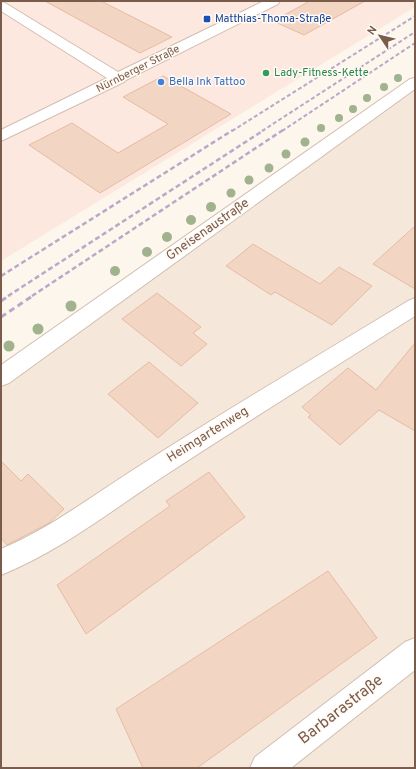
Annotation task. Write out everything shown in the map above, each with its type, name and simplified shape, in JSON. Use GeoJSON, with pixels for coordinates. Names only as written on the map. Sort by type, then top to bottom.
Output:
{"type":"FeatureCollection","features":[{"type":"Feature","properties":{"kind":"street","name":"Nürnberger Straße"},"geometry":{"type":"LineString","coordinates":[[1,136],[119,79],[274,1]]}},
{"type":"Feature","properties":{"kind":"street"},"geometry":{"type":"LineString","coordinates":[[1,6],[119,79]]}},
{"type":"Feature","properties":{"kind":"street","name":"Gneisenaustraße"},"geometry":{"type":"LineString","coordinates":[[1,377],[415,82]]}},
{"type":"Feature","properties":{"kind":"street","name":"Heimgartenweg"},"geometry":{"type":"LineString","coordinates":[[1,562],[22,553],[82,518],[155,468],[415,306]]}},
{"type":"Feature","properties":{"kind":"street","name":"Barbarastraße"},"geometry":{"type":"LineString","coordinates":[[266,768],[415,652]]}},
{"type":"Feature","properties":{"kind":"shaded area"},"geometry":{"type":"Polygon","coordinates":[[[1,1],[415,1],[415,7],[1,261],[1,1]]]}},
{"type":"Feature","properties":{"kind":"shaded area"},"geometry":{"type":"Polygon","coordinates":[[[415,79],[415,768],[1,768],[1,379],[415,79]]]}},
{"type":"Feature","properties":{"kind":"building"},"geometry":{"type":"Polygon","coordinates":[[[45,1],[101,1],[172,37],[140,53],[45,1]]]}},
{"type":"Feature","properties":{"kind":"building"},"geometry":{"type":"Polygon","coordinates":[[[310,1],[365,1],[304,35],[273,21],[310,1]]]}},
{"type":"Feature","properties":{"kind":"building"},"geometry":{"type":"Polygon","coordinates":[[[163,76],[231,114],[100,193],[29,145],[72,123],[118,153],[168,124],[123,97],[163,76]]]}},
{"type":"Feature","properties":{"kind":"building"},"geometry":{"type":"Polygon","coordinates":[[[415,226],[415,289],[373,264],[415,226]]]}},
{"type":"Feature","properties":{"kind":"building"},"geometry":{"type":"Polygon","coordinates":[[[253,244],[320,284],[339,267],[372,286],[332,325],[275,292],[271,295],[226,266],[253,244]]]}},
{"type":"Feature","properties":{"kind":"building"},"geometry":{"type":"Polygon","coordinates":[[[157,293],[201,327],[193,333],[207,344],[181,366],[122,319],[157,293]]]}},
{"type":"Feature","properties":{"kind":"building"},"geometry":{"type":"Polygon","coordinates":[[[415,343],[415,431],[379,410],[340,445],[308,417],[311,415],[302,407],[348,368],[376,390],[415,343]]]}},
{"type":"Feature","properties":{"kind":"building"},"geometry":{"type":"Polygon","coordinates":[[[149,362],[198,403],[158,438],[108,394],[149,362]]]}},
{"type":"Feature","properties":{"kind":"building"},"geometry":{"type":"Polygon","coordinates":[[[1,461],[21,481],[28,474],[64,509],[49,523],[7,545],[1,538],[1,461]]]}},
{"type":"Feature","properties":{"kind":"building"},"geometry":{"type":"Polygon","coordinates":[[[209,472],[245,517],[86,634],[57,585],[170,506],[166,501],[209,472]]]}},
{"type":"Feature","properties":{"kind":"building"},"geometry":{"type":"Polygon","coordinates":[[[328,571],[377,638],[197,768],[143,768],[116,709],[328,571]]]}},
{"type":"Feature","properties":{"kind":"railway"},"geometry":{"type":"LineString","coordinates":[[232,131],[415,16]]}},
{"type":"Feature","properties":{"kind":"railway"},"geometry":{"type":"LineString","coordinates":[[262,131],[415,32]]}},
{"type":"Feature","properties":{"kind":"railway"},"geometry":{"type":"LineString","coordinates":[[282,131],[415,43]]}},
{"type":"Feature","properties":{"kind":"railway"},"geometry":{"type":"LineString","coordinates":[[1,276],[233,130]]}},
{"type":"Feature","properties":{"kind":"railway"},"geometry":{"type":"LineString","coordinates":[[8,296],[264,130]]}},
{"type":"Feature","properties":{"kind":"railway"},"geometry":{"type":"LineString","coordinates":[[32,296],[283,130]]}},
{"type":"Feature","properties":{"kind":"railway"},"geometry":{"type":"LineString","coordinates":[[1,301],[10,295]]}},
{"type":"Feature","properties":{"kind":"railway"},"geometry":{"type":"LineString","coordinates":[[1,317],[34,295]]}},
{"type":"Feature","properties":{"kind":"place","name":"Matthias-Thoma-Straße"},"geometry":{"type":"Point","coordinates":[207,19]}},
{"type":"Feature","properties":{"kind":"place","name":"Lady-Fitness-Kette"},"geometry":{"type":"Point","coordinates":[266,73]}},
{"type":"Feature","properties":{"kind":"place","name":"Bella Ink Tattoo"},"geometry":{"type":"Point","coordinates":[161,82]}}]}
